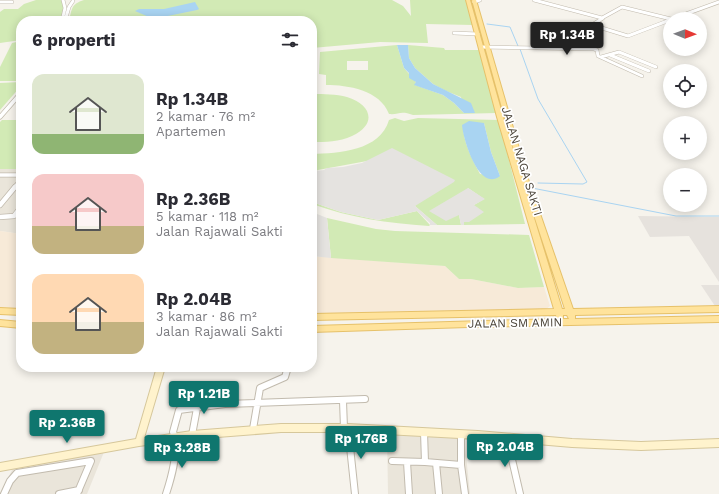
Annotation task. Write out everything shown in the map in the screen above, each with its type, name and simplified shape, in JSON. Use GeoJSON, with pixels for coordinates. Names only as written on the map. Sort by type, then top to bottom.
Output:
{"type":"FeatureCollection","features":[{"type":"Feature","properties":{"kind":"main road","name":"JALAN NAGA SAKTI"},"geometry":{"type":"LineString","coordinates":[[468,0],[524,176],[573,322]]}},
{"type":"Feature","properties":{"kind":"main road","name":"JALAN NAGA SAKTI"},"geometry":{"type":"LineString","coordinates":[[474,1],[500,117],[559,313],[560,322]]}},
{"type":"Feature","properties":{"kind":"main road","name":"JALAN SM AMIN"},"geometry":{"type":"LineString","coordinates":[[317,317],[719,309]]}},
{"type":"Feature","properties":{"kind":"main road"},"geometry":{"type":"LineString","coordinates":[[0,311],[16,312]]}},
{"type":"Feature","properties":{"kind":"main road"},"geometry":{"type":"LineString","coordinates":[[624,311],[629,320]]}},
{"type":"Feature","properties":{"kind":"main road","name":"JALAN SM AMIN"},"geometry":{"type":"LineString","coordinates":[[317,329],[629,320],[719,319]]}},
{"type":"Feature","properties":{"kind":"main road"},"geometry":{"type":"LineString","coordinates":[[0,323],[16,325]]}},
{"type":"Feature","properties":{"kind":"main road"},"geometry":{"type":"LineString","coordinates":[[139,442],[160,372]]}},
{"type":"Feature","properties":{"kind":"main road"},"geometry":{"type":"LineString","coordinates":[[0,466],[139,442],[253,429],[346,428],[461,434],[572,443],[641,446],[719,442]]}},
{"type":"Feature","properties":{"kind":"street"},"geometry":{"type":"LineString","coordinates":[[63,16],[65,8],[64,0],[66,2],[73,1],[69,7],[66,16]]}},
{"type":"Feature","properties":{"kind":"street"},"geometry":{"type":"LineString","coordinates":[[474,1],[480,0]]}},
{"type":"Feature","properties":{"kind":"street"},"geometry":{"type":"LineString","coordinates":[[534,0],[603,18]]}},
{"type":"Feature","properties":{"kind":"street"},"geometry":{"type":"LineString","coordinates":[[0,2],[12,2]]}},
{"type":"Feature","properties":{"kind":"street"},"geometry":{"type":"LineString","coordinates":[[691,12],[719,2]]}},
{"type":"Feature","properties":{"kind":"street"},"geometry":{"type":"LineString","coordinates":[[663,17],[622,7],[592,25],[628,36],[663,22]]}},
{"type":"Feature","properties":{"kind":"street"},"geometry":{"type":"LineString","coordinates":[[454,33],[478,34]]}},
{"type":"Feature","properties":{"kind":"street"},"geometry":{"type":"LineString","coordinates":[[484,47],[594,49],[597,50],[598,56],[642,76]]}},
{"type":"Feature","properties":{"kind":"street"},"geometry":{"type":"LineString","coordinates":[[601,57],[619,52],[656,67]]}},
{"type":"Feature","properties":{"kind":"street"},"geometry":{"type":"LineString","coordinates":[[610,55],[649,71]]}},
{"type":"Feature","properties":{"kind":"street"},"geometry":{"type":"LineString","coordinates":[[622,67],[640,60]]}},
{"type":"Feature","properties":{"kind":"street"},"geometry":{"type":"LineString","coordinates":[[0,113],[16,95]]}},
{"type":"Feature","properties":{"kind":"street"},"geometry":{"type":"LineString","coordinates":[[0,117],[16,99]]}},
{"type":"Feature","properties":{"kind":"street"},"geometry":{"type":"LineString","coordinates":[[0,175],[16,175]]}},
{"type":"Feature","properties":{"kind":"street"},"geometry":{"type":"LineString","coordinates":[[0,205],[16,186]]}},
{"type":"Feature","properties":{"kind":"street"},"geometry":{"type":"LineString","coordinates":[[0,217],[14,216],[16,213]]}},
{"type":"Feature","properties":{"kind":"street"},"geometry":{"type":"LineString","coordinates":[[253,429],[260,388],[285,377],[286,372]]}},
{"type":"Feature","properties":{"kind":"street"},"geometry":{"type":"LineString","coordinates":[[192,435],[200,392]]}},
{"type":"Feature","properties":{"kind":"street"},"geometry":{"type":"LineString","coordinates":[[166,494],[172,477],[176,438],[173,432],[178,412],[180,410],[197,407],[257,402],[365,400]]}},
{"type":"Feature","properties":{"kind":"street"},"geometry":{"type":"LineString","coordinates":[[343,401],[355,494]]}},
{"type":"Feature","properties":{"kind":"street"},"geometry":{"type":"LineString","coordinates":[[424,432],[425,462]]}},
{"type":"Feature","properties":{"kind":"street"},"geometry":{"type":"LineString","coordinates":[[461,434],[461,465],[465,494]]}},
{"type":"Feature","properties":{"kind":"street"},"geometry":{"type":"LineString","coordinates":[[507,438],[520,494]]}},
{"type":"Feature","properties":{"kind":"street"},"geometry":{"type":"LineString","coordinates":[[49,467],[50,458]]}},
{"type":"Feature","properties":{"kind":"street"},"geometry":{"type":"LineString","coordinates":[[4,494],[10,481],[17,473],[91,461],[92,464],[78,492],[59,494]]}},
{"type":"Feature","properties":{"kind":"street"},"geometry":{"type":"LineString","coordinates":[[392,461],[461,465]]}},
{"type":"Feature","properties":{"kind":"street"},"geometry":{"type":"LineString","coordinates":[[407,462],[409,494]]}},
{"type":"Feature","properties":{"kind":"street"},"geometry":{"type":"LineString","coordinates":[[436,463],[439,494]]}},
{"type":"Feature","properties":{"kind":"shaded area"},"geometry":{"type":"Polygon","coordinates":[[[392,148],[455,180],[415,206],[437,225],[430,225],[430,223],[417,211],[378,220],[341,212],[317,204],[317,171],[362,163],[392,148]]]}},
{"type":"Feature","properties":{"kind":"shaded area"},"geometry":{"type":"Polygon","coordinates":[[[0,169],[16,169],[16,233],[0,231],[0,169]]]}},
{"type":"Feature","properties":{"kind":"shaded area"},"geometry":{"type":"Polygon","coordinates":[[[468,188],[485,199],[474,205],[484,212],[469,222],[464,222],[464,225],[461,225],[459,215],[446,221],[429,211],[468,188]]]}},
{"type":"Feature","properties":{"kind":"shaded area"},"geometry":{"type":"Polygon","coordinates":[[[317,214],[327,218],[331,258],[317,257],[317,214]]]}},
{"type":"Feature","properties":{"kind":"shaded area"},"geometry":{"type":"Polygon","coordinates":[[[638,216],[719,217],[719,282],[689,236],[650,237],[638,216]]]}},
{"type":"Feature","properties":{"kind":"shaded area"},"geometry":{"type":"Polygon","coordinates":[[[0,231],[16,233],[16,310],[0,309],[0,231]]]}},
{"type":"Feature","properties":{"kind":"shaded area"},"geometry":{"type":"Polygon","coordinates":[[[317,256],[445,266],[459,279],[471,279],[518,288],[544,287],[550,306],[545,310],[317,315],[317,256]]]}},
{"type":"Feature","properties":{"kind":"shaded area"},"geometry":{"type":"Polygon","coordinates":[[[701,285],[719,285],[719,306],[715,306],[701,285]]]}},
{"type":"Feature","properties":{"kind":"shaded area"},"geometry":{"type":"Polygon","coordinates":[[[387,432],[464,436],[470,494],[388,494],[387,432]]]}},
{"type":"Feature","properties":{"kind":"shaded area"},"geometry":{"type":"Polygon","coordinates":[[[104,452],[87,494],[0,494],[13,468],[104,452]]]}},
{"type":"Feature","properties":{"kind":"green space"},"geometry":{"type":"Polygon","coordinates":[[[36,0],[62,0],[64,8],[62,16],[16,16],[16,41],[0,43],[0,12],[4,9],[18,9],[24,4],[36,0]]]}},
{"type":"Feature","properties":{"kind":"green space"},"geometry":{"type":"Polygon","coordinates":[[[84,0],[392,0],[403,6],[411,16],[410,0],[466,0],[473,25],[426,24],[428,43],[380,42],[317,48],[317,16],[70,16],[74,5],[84,0]]]}},
{"type":"Feature","properties":{"kind":"green space"},"geometry":{"type":"Polygon","coordinates":[[[16,42],[16,81],[0,81],[0,67],[12,43],[16,42]]]}},
{"type":"Feature","properties":{"kind":"green space"},"geometry":{"type":"Polygon","coordinates":[[[397,45],[404,68],[416,82],[415,85],[443,95],[464,113],[461,97],[433,84],[415,68],[409,58],[408,45],[444,48],[445,50],[480,50],[497,113],[413,115],[402,113],[389,114],[385,106],[371,94],[362,90],[344,86],[326,85],[326,75],[319,74],[320,52],[397,45]],[[347,61],[347,70],[368,70],[368,61],[347,61]]]}},
{"type":"Feature","properties":{"kind":"green space"},"geometry":{"type":"Polygon","coordinates":[[[16,82],[16,92],[0,110],[0,83],[16,82]]]}},
{"type":"Feature","properties":{"kind":"green space"},"geometry":{"type":"Polygon","coordinates":[[[317,94],[343,96],[362,104],[368,115],[366,126],[352,136],[337,141],[317,142],[317,94]]]}},
{"type":"Feature","properties":{"kind":"green space"},"geometry":{"type":"Polygon","coordinates":[[[395,118],[404,121],[418,118],[499,120],[525,224],[464,225],[464,222],[474,205],[484,199],[468,188],[459,215],[461,225],[437,225],[415,206],[416,204],[367,161],[317,170],[317,154],[334,153],[357,148],[368,144],[377,138],[384,130],[389,120],[395,118]],[[484,123],[463,125],[466,144],[480,174],[500,176],[491,152],[484,123]]]}},
{"type":"Feature","properties":{"kind":"green space"},"geometry":{"type":"Polygon","coordinates":[[[2,120],[16,120],[16,169],[0,169],[0,122],[2,120]]]}},
{"type":"Feature","properties":{"kind":"green space"},"geometry":{"type":"Polygon","coordinates":[[[317,204],[341,212],[378,220],[417,211],[430,225],[414,225],[369,219],[327,209],[317,206],[317,204]]]}},
{"type":"Feature","properties":{"kind":"green space"},"geometry":{"type":"Polygon","coordinates":[[[327,218],[376,229],[395,231],[529,235],[544,287],[518,288],[471,279],[459,279],[445,266],[331,258],[327,218]]]}},
{"type":"Feature","properties":{"kind":"water"},"geometry":{"type":"Polygon","coordinates":[[[195,2],[199,9],[168,16],[147,16],[135,11],[139,9],[164,9],[195,2]]]}},
{"type":"Feature","properties":{"kind":"water"},"geometry":{"type":"Polygon","coordinates":[[[397,45],[408,45],[409,58],[415,68],[433,84],[471,103],[475,113],[464,113],[443,95],[414,85],[416,82],[409,78],[409,73],[404,68],[397,45]]]}},
{"type":"Feature","properties":{"kind":"water"},"geometry":{"type":"Polygon","coordinates":[[[469,121],[484,123],[491,152],[500,176],[492,179],[485,177],[479,171],[469,152],[463,132],[462,125],[469,121]]]}},
{"type":"Feature","properties":{"kind":"waterway"},"geometry":{"type":"LineString","coordinates":[[487,24],[510,27],[518,46]]}},
{"type":"Feature","properties":{"kind":"waterway"},"geometry":{"type":"LineString","coordinates":[[520,49],[538,99],[587,182],[583,184],[538,183]]}},
{"type":"Feature","properties":{"kind":"waterway"},"geometry":{"type":"LineString","coordinates":[[532,188],[676,216],[719,216]]}}]}
